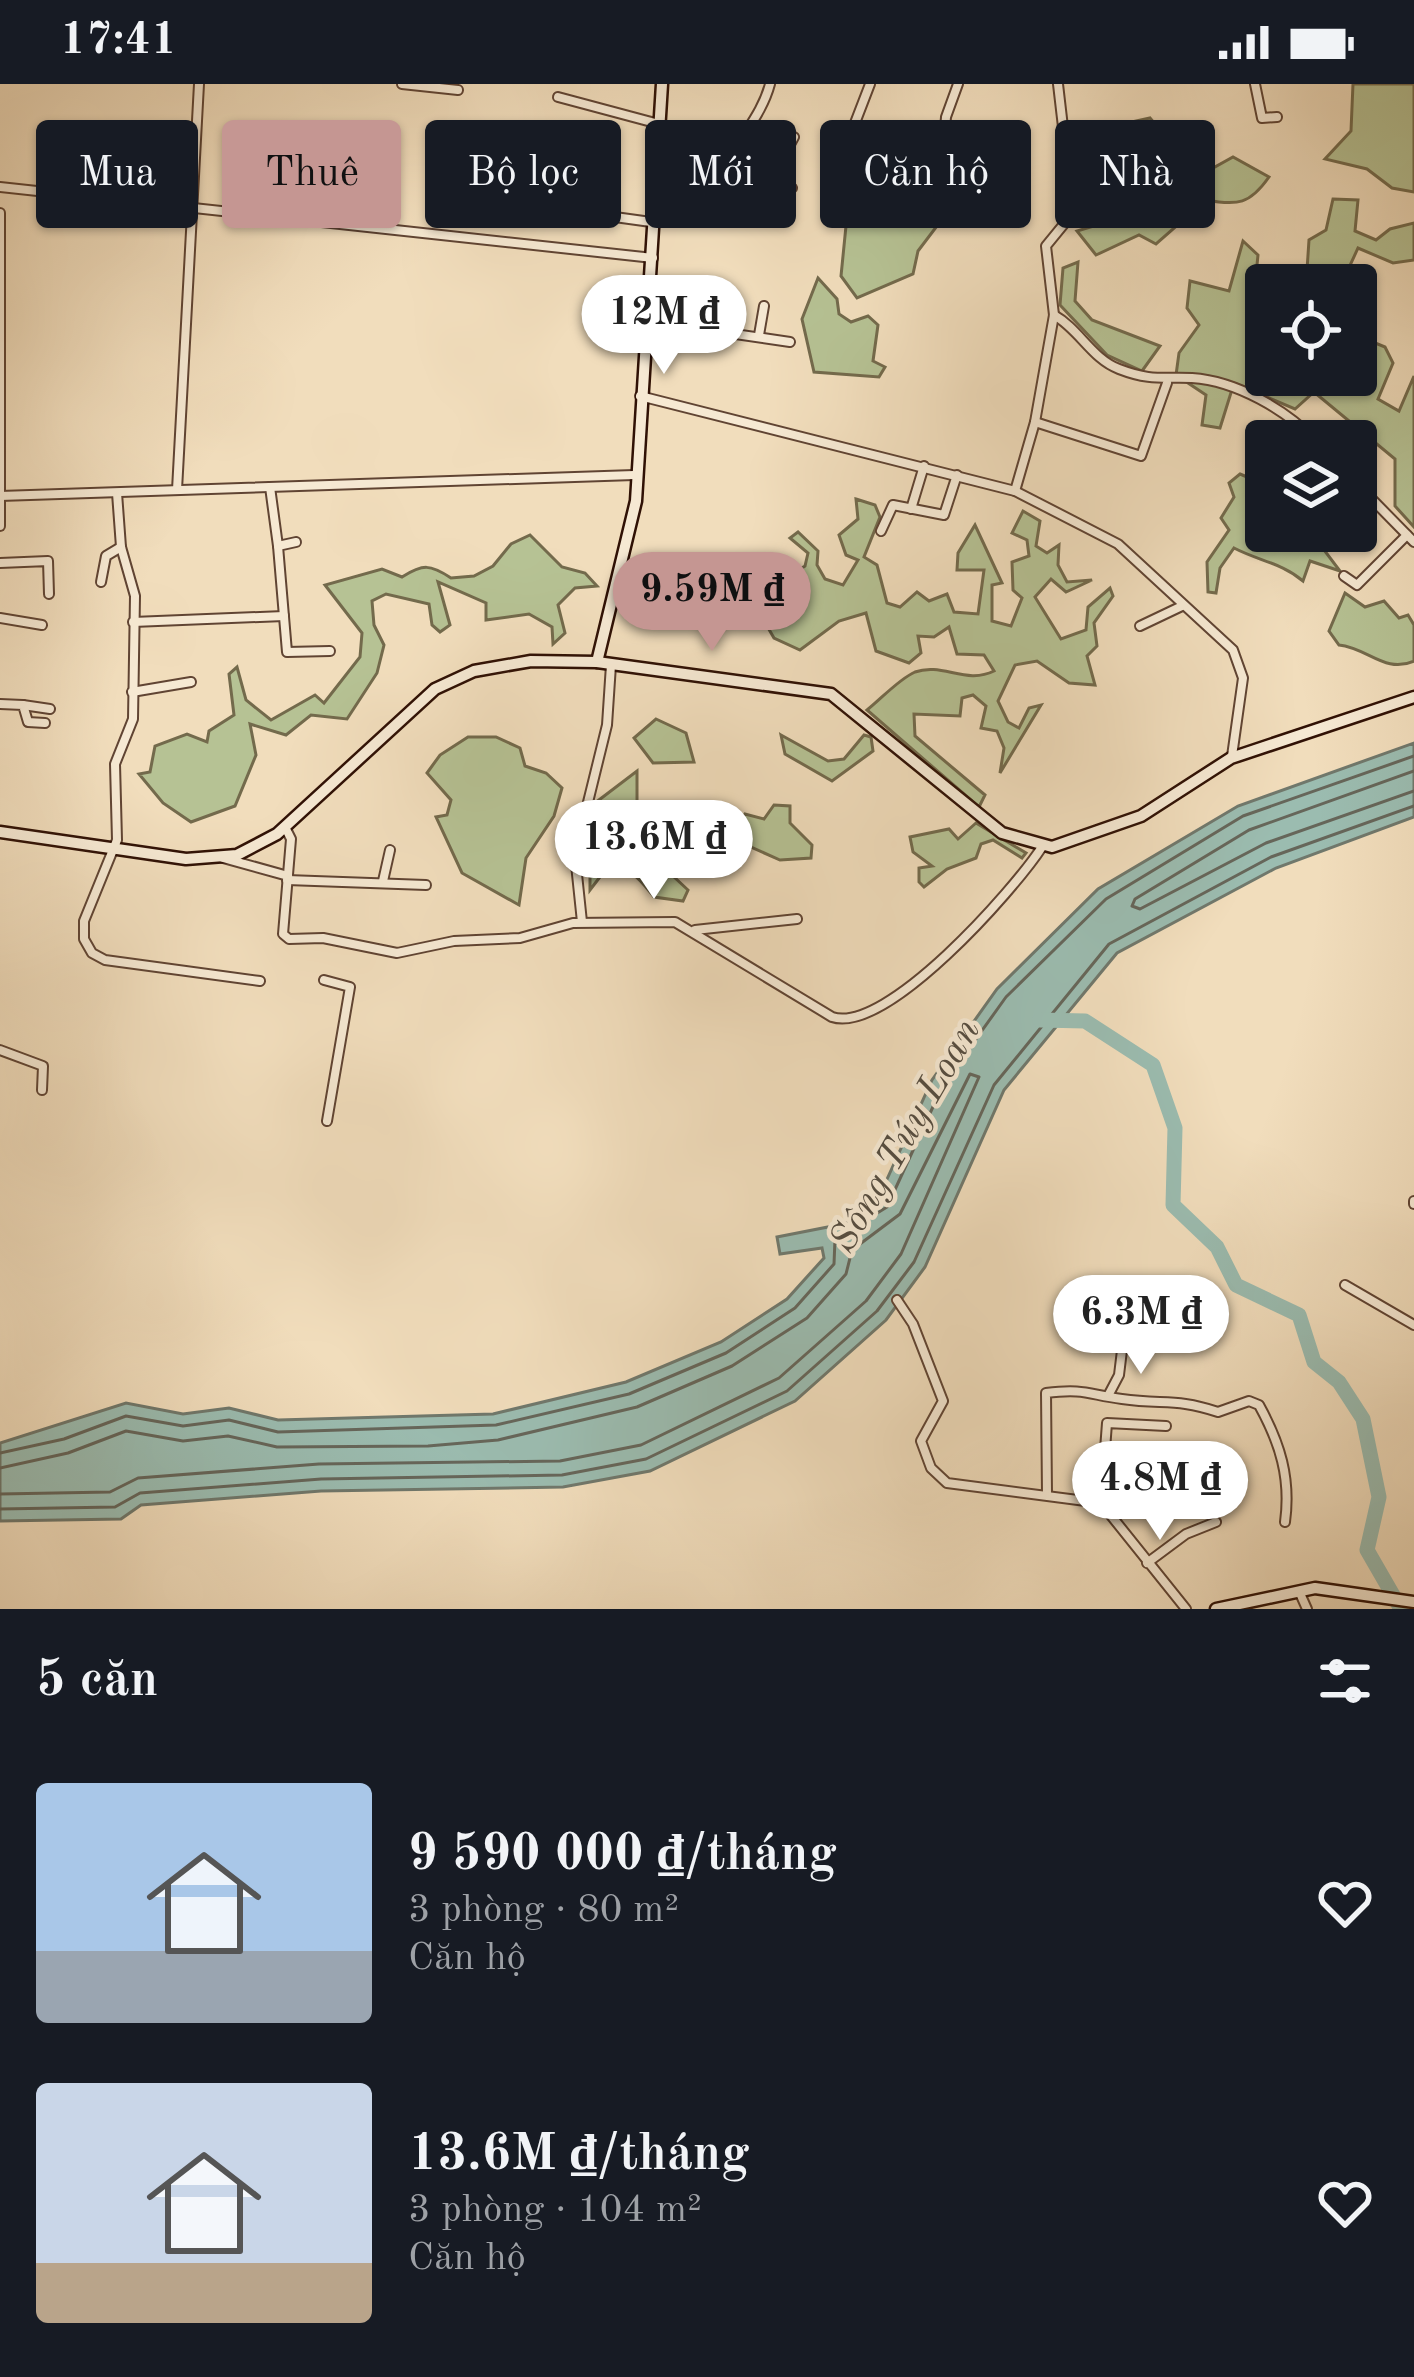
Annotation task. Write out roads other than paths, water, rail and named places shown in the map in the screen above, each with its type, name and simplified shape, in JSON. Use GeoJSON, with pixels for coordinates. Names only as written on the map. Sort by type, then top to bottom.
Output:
{"type":"FeatureCollection","features":[{"type":"Feature","properties":{"kind":"street"},"geometry":{"type":"LineString","coordinates":[[197,120],[199,84]]}},
{"type":"Feature","properties":{"kind":"street"},"geometry":{"type":"LineString","coordinates":[[402,84],[458,90]]}},
{"type":"Feature","properties":{"kind":"street"},"geometry":{"type":"LineString","coordinates":[[661,120],[662,84]]}},
{"type":"Feature","properties":{"kind":"street"},"geometry":{"type":"LineString","coordinates":[[748,120],[770,84]]}},
{"type":"Feature","properties":{"kind":"street"},"geometry":{"type":"LineString","coordinates":[[856,120],[870,84]]}},
{"type":"Feature","properties":{"kind":"street"},"geometry":{"type":"LineString","coordinates":[[946,120],[958,84]]}},
{"type":"Feature","properties":{"kind":"street"},"geometry":{"type":"LineString","coordinates":[[1016,491],[1035,422],[1054,315],[1046,246],[1073,213],[1058,84]]}},
{"type":"Feature","properties":{"kind":"street"},"geometry":{"type":"LineString","coordinates":[[1255,84],[1261,117],[1277,117]]}},
{"type":"Feature","properties":{"kind":"street"},"geometry":{"type":"LineString","coordinates":[[557,98],[645,120]]}},
{"type":"Feature","properties":{"kind":"street"},"geometry":{"type":"LineString","coordinates":[[0,187],[36,191]]}},
{"type":"Feature","properties":{"kind":"street"},"geometry":{"type":"LineString","coordinates":[[198,209],[653,258]]}},
{"type":"Feature","properties":{"kind":"street"},"geometry":{"type":"LineString","coordinates":[[0,213],[0,526]]}},
{"type":"Feature","properties":{"kind":"street"},"geometry":{"type":"LineString","coordinates":[[177,490],[190,228]]}},
{"type":"Feature","properties":{"kind":"street"},"geometry":{"type":"LineString","coordinates":[[650,228],[648,254],[653,258]]}},
{"type":"Feature","properties":{"kind":"street"},"geometry":{"type":"LineString","coordinates":[[597,662],[631,530],[653,258]]}},
{"type":"Feature","properties":{"kind":"street"},"geometry":{"type":"LineString","coordinates":[[759,335],[764,306]]}},
{"type":"Feature","properties":{"kind":"street"},"geometry":{"type":"LineString","coordinates":[[1054,315],[1074,327],[1107,364],[1167,382],[1191,378],[1256,398],[1294,420]]}},
{"type":"Feature","properties":{"kind":"street"},"geometry":{"type":"LineString","coordinates":[[645,321],[790,342]]}},
{"type":"Feature","properties":{"kind":"street"},"geometry":{"type":"LineString","coordinates":[[1035,422],[1141,456],[1167,382]]}},
{"type":"Feature","properties":{"kind":"street"},"geometry":{"type":"LineString","coordinates":[[639,396],[1016,491],[1118,544],[1182,606],[1218,631],[1242,668],[1240,721],[1231,758]]}},
{"type":"Feature","properties":{"kind":"street"},"geometry":{"type":"LineString","coordinates":[[911,509],[924,466]]}},
{"type":"Feature","properties":{"kind":"street"},"geometry":{"type":"LineString","coordinates":[[1,496],[634,475]]}},
{"type":"Feature","properties":{"kind":"street"},"geometry":{"type":"LineString","coordinates":[[881,531],[891,506],[944,515],[957,475]]}},
{"type":"Feature","properties":{"kind":"street"},"geometry":{"type":"LineString","coordinates":[[271,488],[288,653],[330,651]]}},
{"type":"Feature","properties":{"kind":"street"},"geometry":{"type":"LineString","coordinates":[[117,493],[121,548],[135,596],[133,719],[115,764],[118,832],[84,921],[84,939],[92,953],[106,960],[260,981]]}},
{"type":"Feature","properties":{"kind":"street"},"geometry":{"type":"LineString","coordinates":[[1344,576],[1357,585],[1411,538],[1377,504]]}},
{"type":"Feature","properties":{"kind":"street"},"geometry":{"type":"LineString","coordinates":[[278,546],[296,542]]}},
{"type":"Feature","properties":{"kind":"street"},"geometry":{"type":"LineString","coordinates":[[101,581],[106,556],[121,548]]}},
{"type":"Feature","properties":{"kind":"street"},"geometry":{"type":"LineString","coordinates":[[0,563],[48,561],[49,594]]}},
{"type":"Feature","properties":{"kind":"street"},"geometry":{"type":"LineString","coordinates":[[1140,626],[1182,606]]}},
{"type":"Feature","properties":{"kind":"street"},"geometry":{"type":"LineString","coordinates":[[134,622],[284,616]]}},
{"type":"Feature","properties":{"kind":"street"},"geometry":{"type":"LineString","coordinates":[[0,618],[41,626]]}},
{"type":"Feature","properties":{"kind":"street"},"geometry":{"type":"LineString","coordinates":[[0,832],[186,859],[223,858],[255,849],[285,827],[435,688],[504,664],[597,662],[831,694],[1002,833],[1042,847],[1080,842],[1141,816],[1231,758],[1414,697]]}},
{"type":"Feature","properties":{"kind":"street"},"geometry":{"type":"LineString","coordinates":[[582,922],[575,855],[607,724],[611,664]]}},
{"type":"Feature","properties":{"kind":"street"},"geometry":{"type":"LineString","coordinates":[[132,692],[191,682]]}},
{"type":"Feature","properties":{"kind":"street"},"geometry":{"type":"LineString","coordinates":[[0,704],[50,710]]}},
{"type":"Feature","properties":{"kind":"street"},"geometry":{"type":"LineString","coordinates":[[23,705],[28,722],[45,723]]}},
{"type":"Feature","properties":{"kind":"street"},"geometry":{"type":"LineString","coordinates":[[285,827],[290,838],[285,938],[323,938],[384,953],[454,941],[520,938],[582,922],[675,922],[832,1017],[861,1019],[926,974],[1042,847]]}},
{"type":"Feature","properties":{"kind":"street"},"geometry":{"type":"LineString","coordinates":[[383,881],[390,850]]}},
{"type":"Feature","properties":{"kind":"street"},"geometry":{"type":"LineString","coordinates":[[223,858],[287,878],[426,885]]}},
{"type":"Feature","properties":{"kind":"street"},"geometry":{"type":"LineString","coordinates":[[694,930],[797,919]]}},
{"type":"Feature","properties":{"kind":"street"},"geometry":{"type":"LineString","coordinates":[[324,980],[350,987],[327,1120]]}},
{"type":"Feature","properties":{"kind":"street"},"geometry":{"type":"LineString","coordinates":[[0,1050],[43,1066],[42,1090]]}},
{"type":"Feature","properties":{"kind":"street"},"geometry":{"type":"LineString","coordinates":[[1345,1286],[1414,1325]]}},
{"type":"Feature","properties":{"kind":"street"},"geometry":{"type":"LineString","coordinates":[[897,1300],[914,1324],[944,1401],[921,1441],[931,1468],[947,1483],[1100,1503],[1186,1609]]}},
{"type":"Feature","properties":{"kind":"street"},"geometry":{"type":"LineString","coordinates":[[1109,1394],[1119,1375],[1123,1342]]}},
{"type":"Feature","properties":{"kind":"street"},"geometry":{"type":"LineString","coordinates":[[1047,1494],[1046,1393],[1081,1389],[1118,1400],[1198,1402],[1218,1412],[1256,1402],[1278,1439],[1289,1491],[1285,1522]]}},
{"type":"Feature","properties":{"kind":"street"},"geometry":{"type":"LineString","coordinates":[[1100,1503],[1107,1423],[1166,1426]]}},
{"type":"Feature","properties":{"kind":"street"},"geometry":{"type":"LineString","coordinates":[[1147,1563],[1186,1534],[1216,1522]]}},
{"type":"Feature","properties":{"kind":"street"},"geometry":{"type":"LineString","coordinates":[[1299,1591],[1307,1609]]}},
{"type":"Feature","properties":{"kind":"street"},"geometry":{"type":"LineString","coordinates":[[1216,1609],[1299,1591],[1414,1602]]}},
{"type":"Feature","properties":{"kind":"water"},"geometry":{"type":"Polygon","coordinates":[[[1414,743],[1414,817],[1276,868],[1117,953],[1004,1090],[925,1267],[886,1320],[795,1401],[650,1471],[563,1487],[321,1491],[141,1505],[121,1519],[0,1521],[0,1443],[126,1403],[183,1414],[229,1408],[278,1420],[493,1414],[626,1382],[721,1342],[787,1299],[824,1258],[822,1248],[780,1254],[777,1237],[843,1224],[878,1199],[932,1080],[997,989],[1098,889],[1238,806],[1414,743]]]}},
{"type":"Feature","properties":{"kind":"waterway"},"geometry":{"type":"LineString","coordinates":[[1040,1020],[1085,1021],[1153,1065],[1175,1128],[1173,1205],[1217,1247],[1236,1285],[1299,1315],[1314,1362],[1339,1382],[1363,1419],[1379,1497],[1367,1550],[1401,1609]]}},
{"type":"Feature","properties":{"kind":"water label","name":"Sông Túy Loan"},"geometry":{"type":"Point","coordinates":[906,1136]}}]}
